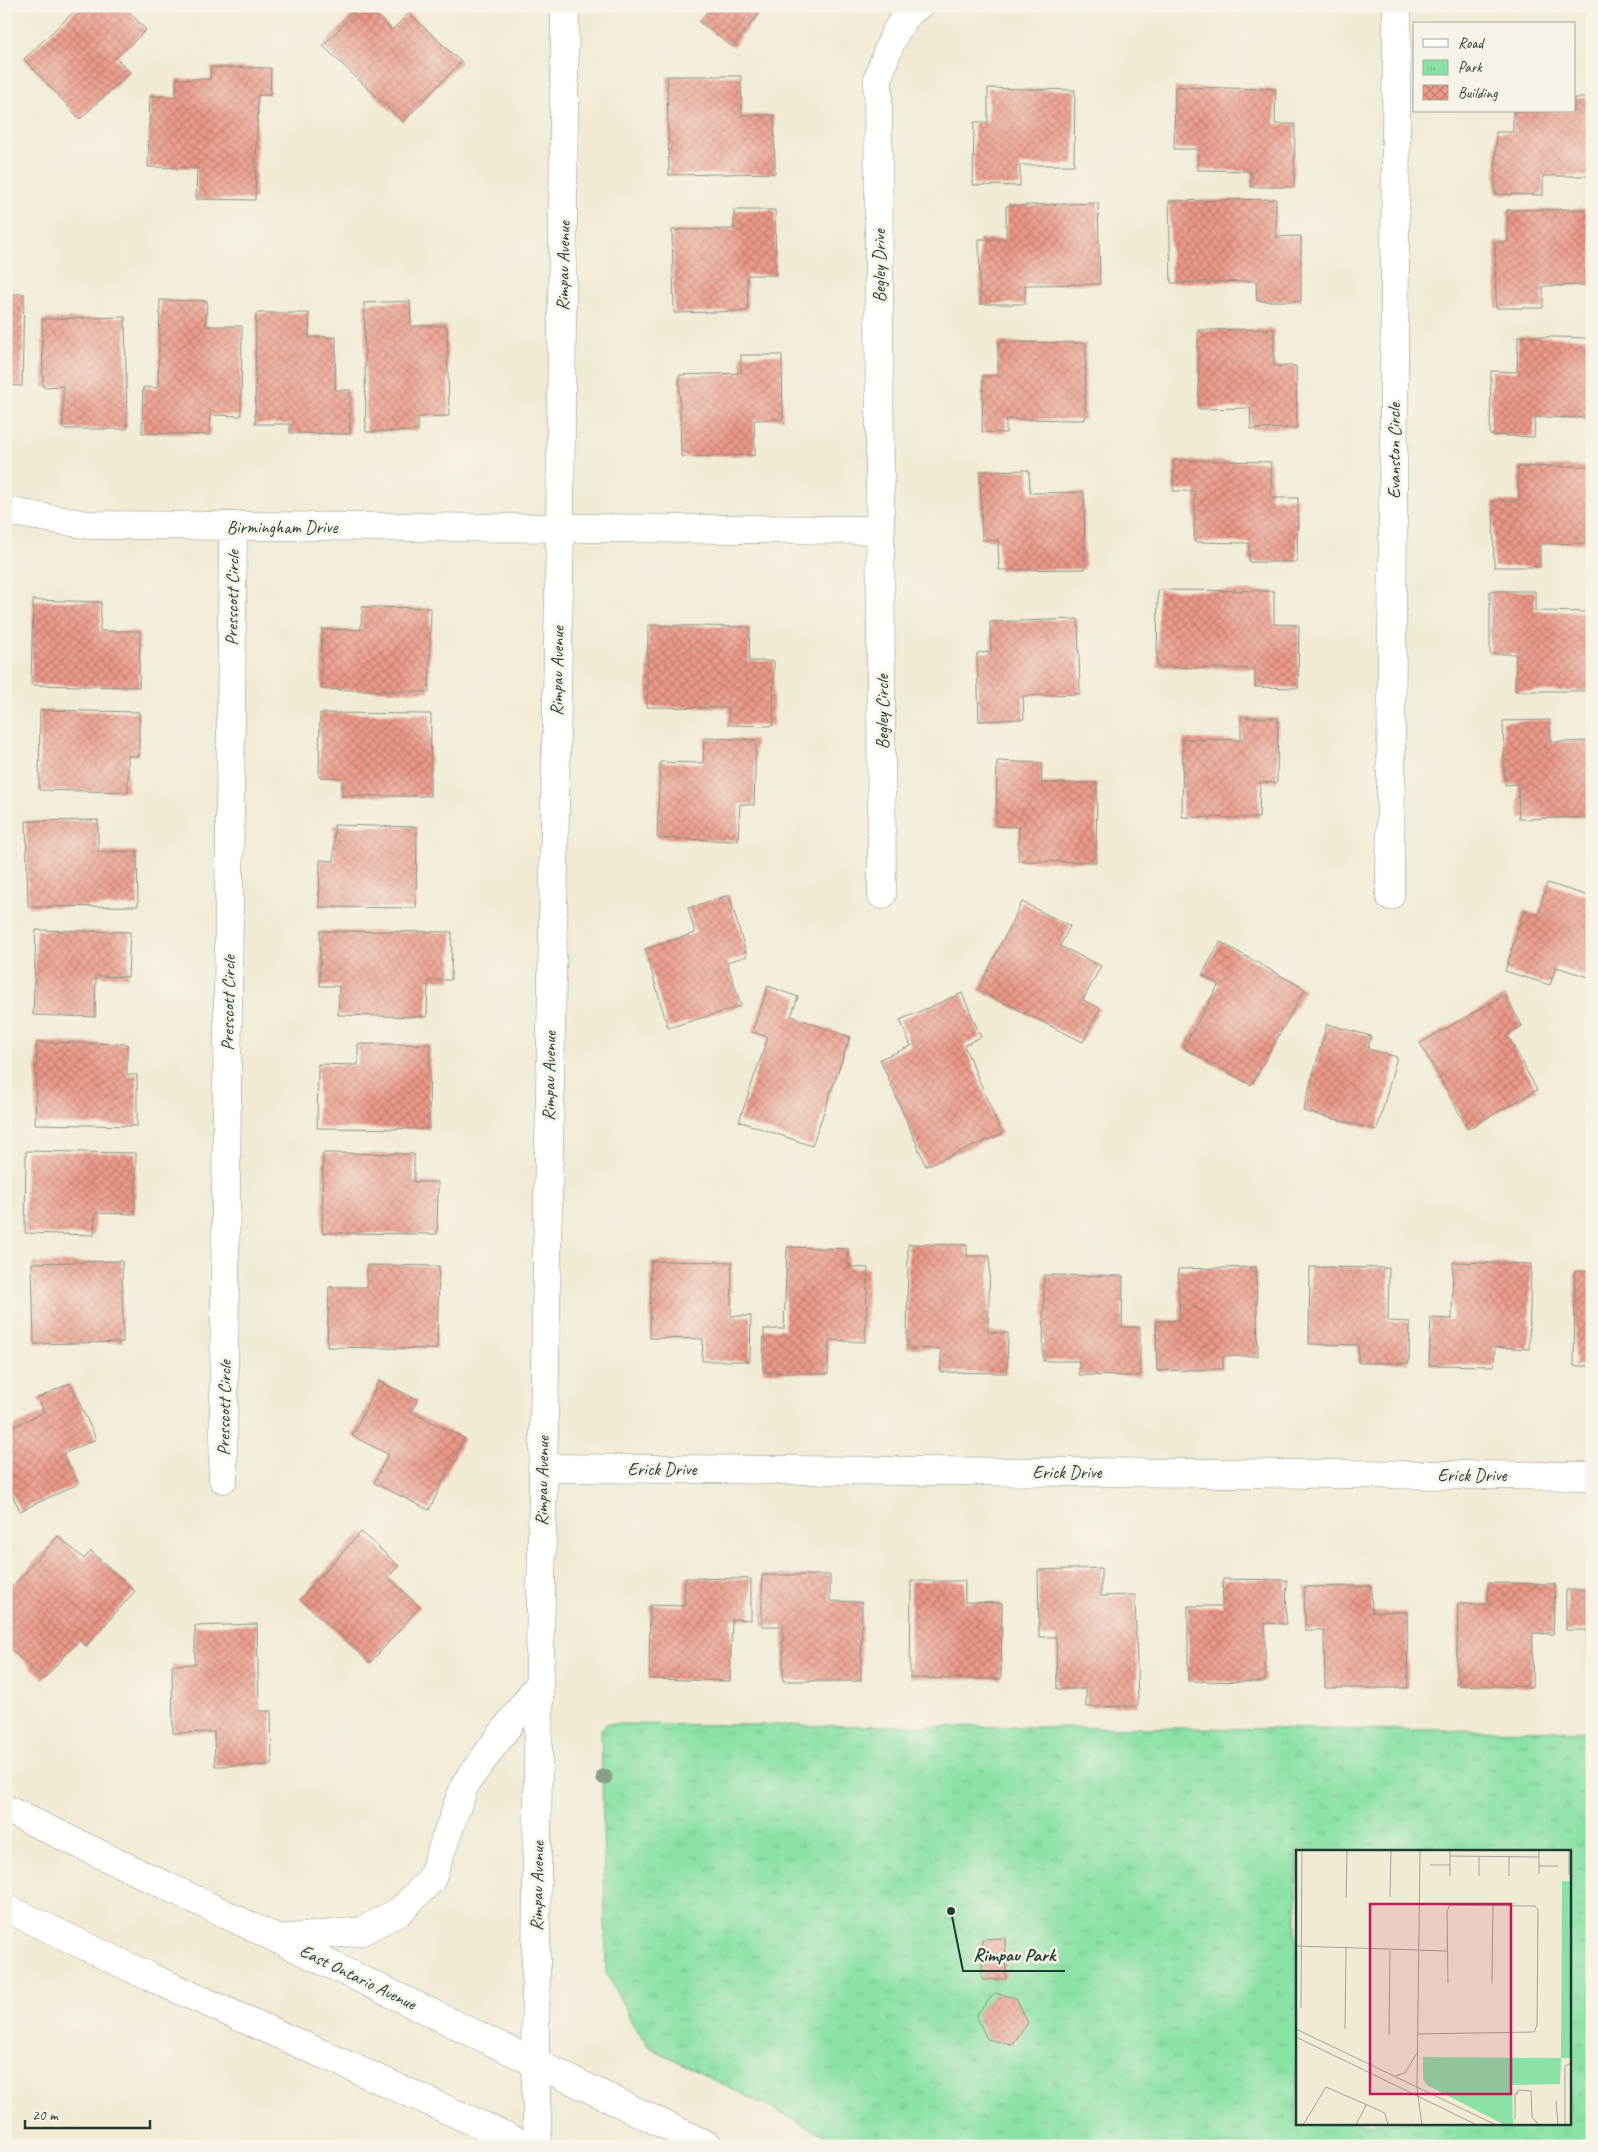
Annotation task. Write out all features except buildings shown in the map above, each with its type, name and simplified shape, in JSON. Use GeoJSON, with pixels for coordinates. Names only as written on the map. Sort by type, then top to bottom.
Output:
{"type":"FeatureCollection","features":[{"type":"Feature","properties":{"kind":"street","name":"Rimpau Avenue"},"geometry":{"type":"LineString","coordinates":[[538,2146],[535,2063],[539,1684],[560,529],[565,6]]}},
{"type":"Feature","properties":{"kind":"street","name":"Evanston Circle"},"geometry":{"type":"LineString","coordinates":[[1390,896],[1397,6]]}},
{"type":"Feature","properties":{"kind":"street","name":"Begley Drive"},"geometry":{"type":"LineString","coordinates":[[881,530],[878,78],[891,40],[915,8]]}},
{"type":"Feature","properties":{"kind":"street","name":"Birmingham Drive"},"geometry":{"type":"LineString","coordinates":[[6,511],[89,525],[881,530]]}},
{"type":"Feature","properties":{"kind":"street","name":"Presscott Circle"},"geometry":{"type":"LineString","coordinates":[[223,1479],[233,526]]}},
{"type":"Feature","properties":{"kind":"street","name":"Begley Circle"},"geometry":{"type":"LineString","coordinates":[[881,530],[882,894]]}},
{"type":"Feature","properties":{"kind":"street","name":"Erick Drive"},"geometry":{"type":"LineString","coordinates":[[542,1468],[1592,1476]]}},
{"type":"Feature","properties":{"kind":"street"},"geometry":{"type":"LineString","coordinates":[[281,1939],[362,1931],[400,1911],[431,1880],[465,1784],[539,1684]]}},
{"type":"Feature","properties":{"kind":"street","name":"East Ontario Avenue"},"geometry":{"type":"LineString","coordinates":[[6,1809],[710,2146]]}},
{"type":"Feature","properties":{"kind":"street"},"geometry":{"type":"LineString","coordinates":[[6,1908],[148,1976],[528,2146]]}},
{"type":"Feature","properties":{"kind":"green space"},"geometry":{"type":"Polygon","coordinates":[[[606,1724],[1592,1731],[1592,2146],[846,2146],[649,2047],[634,2026],[606,1972],[601,1729],[606,1724]]]}},
{"type":"Feature","properties":{"kind":"place","name":"Rimpau Park"},"geometry":{"type":"Point","coordinates":[951,1911]}}]}
